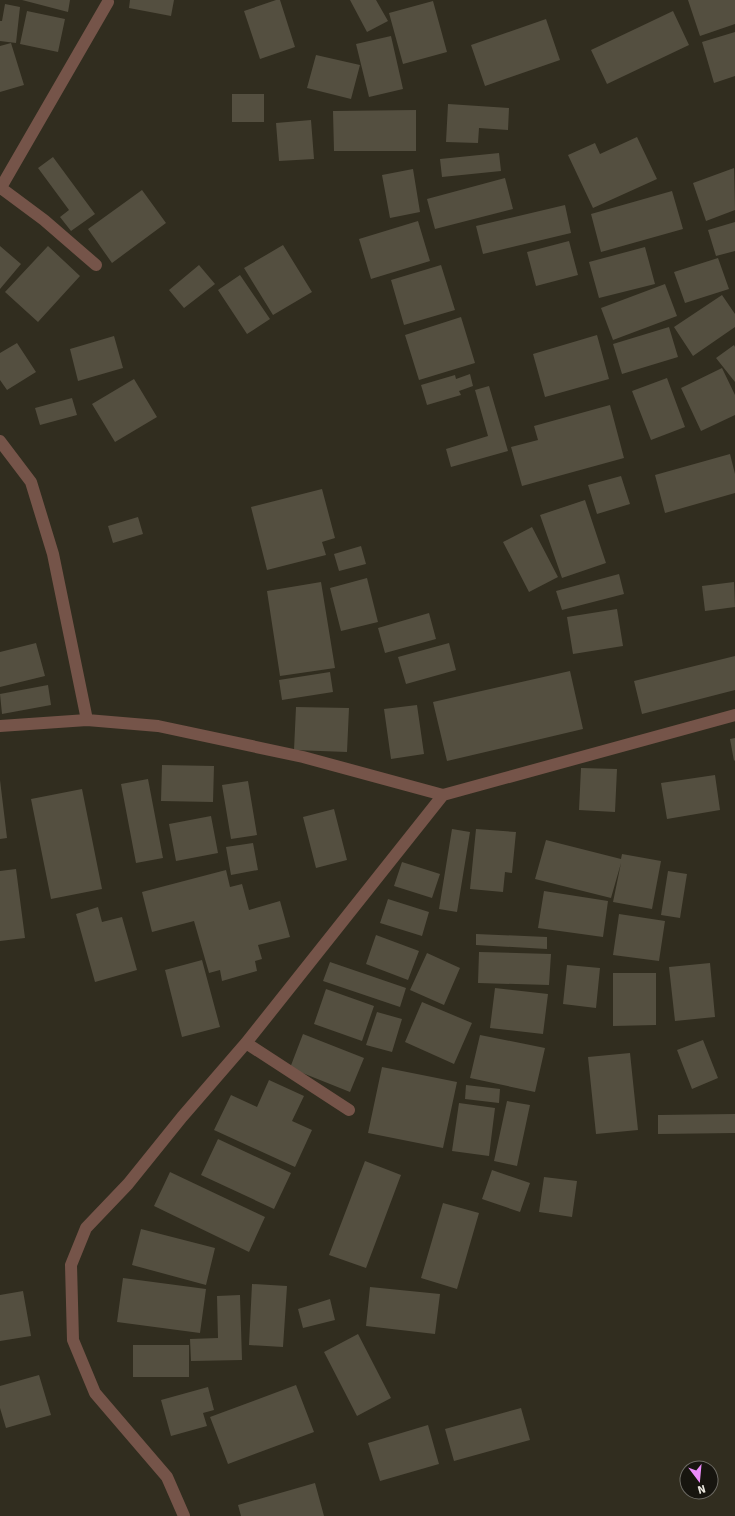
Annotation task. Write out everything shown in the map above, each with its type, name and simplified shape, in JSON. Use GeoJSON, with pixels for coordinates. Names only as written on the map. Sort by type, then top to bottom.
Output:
{"type":"FeatureCollection","features":[{"type":"Feature","properties":{"kind":"street"},"geometry":{"type":"LineString","coordinates":[[96,265],[44,220],[0,189],[108,2]]}},
{"type":"Feature","properties":{"kind":"street"},"geometry":{"type":"LineString","coordinates":[[0,441],[31,482],[53,554],[87,720]]}},
{"type":"Feature","properties":{"kind":"street"},"geometry":{"type":"LineString","coordinates":[[0,726],[87,720],[158,726],[303,757],[443,795],[735,714]]}},
{"type":"Feature","properties":{"kind":"street"},"geometry":{"type":"LineString","coordinates":[[184,1516],[167,1477],[95,1393],[72,1340],[71,1265],[86,1228],[128,1184],[182,1116],[246,1043],[443,795]]}},
{"type":"Feature","properties":{"kind":"street"},"geometry":{"type":"LineString","coordinates":[[246,1043],[349,1110]]}},
{"type":"Feature","properties":{"kind":"building"},"geometry":{"type":"Polygon","coordinates":[[[22,0],[70,0],[68,12],[22,0]]]}},
{"type":"Feature","properties":{"kind":"building"},"geometry":{"type":"Polygon","coordinates":[[[130,0],[174,0],[171,16],[129,8],[130,0]]]}},
{"type":"Feature","properties":{"kind":"building"},"geometry":{"type":"Polygon","coordinates":[[[280,0],[295,47],[260,59],[244,11],[280,0]]]}},
{"type":"Feature","properties":{"kind":"building"},"geometry":{"type":"Polygon","coordinates":[[[350,0],[376,0],[388,21],[367,32],[350,0]]]}},
{"type":"Feature","properties":{"kind":"building"},"geometry":{"type":"Polygon","coordinates":[[[688,0],[735,0],[735,24],[700,36],[688,0]]]}},
{"type":"Feature","properties":{"kind":"building"},"geometry":{"type":"Polygon","coordinates":[[[433,1],[447,52],[403,64],[389,13],[433,1]]]}},
{"type":"Feature","properties":{"kind":"building"},"geometry":{"type":"Polygon","coordinates":[[[5,4],[20,7],[16,43],[0,41],[0,21],[2,21],[5,4]]]}},
{"type":"Feature","properties":{"kind":"building"},"geometry":{"type":"Polygon","coordinates":[[[27,11],[65,19],[58,52],[20,44],[27,11]]]}},
{"type":"Feature","properties":{"kind":"building"},"geometry":{"type":"Polygon","coordinates":[[[673,11],[689,45],[607,84],[591,50],[673,11]]]}},
{"type":"Feature","properties":{"kind":"building"},"geometry":{"type":"Polygon","coordinates":[[[546,19],[560,60],[485,86],[471,45],[546,19]]]}},
{"type":"Feature","properties":{"kind":"building"},"geometry":{"type":"Polygon","coordinates":[[[735,32],[735,76],[714,83],[702,42],[735,32]]]}},
{"type":"Feature","properties":{"kind":"building"},"geometry":{"type":"Polygon","coordinates":[[[391,36],[403,89],[369,97],[356,44],[391,36]]]}},
{"type":"Feature","properties":{"kind":"building"},"geometry":{"type":"Polygon","coordinates":[[[11,43],[24,85],[0,92],[0,46],[11,43]]]}},
{"type":"Feature","properties":{"kind":"building"},"geometry":{"type":"Polygon","coordinates":[[[316,55],[360,65],[351,99],[307,88],[316,55]]]}},
{"type":"Feature","properties":{"kind":"building"},"geometry":{"type":"Polygon","coordinates":[[[232,94],[264,94],[264,122],[232,122],[232,94]]]}},
{"type":"Feature","properties":{"kind":"building"},"geometry":{"type":"Polygon","coordinates":[[[448,104],[509,108],[508,130],[479,128],[478,143],[446,142],[448,104]]]}},
{"type":"Feature","properties":{"kind":"building"},"geometry":{"type":"Polygon","coordinates":[[[416,110],[416,151],[334,151],[333,111],[416,110]]]}},
{"type":"Feature","properties":{"kind":"building"},"geometry":{"type":"Polygon","coordinates":[[[311,120],[314,159],[279,161],[276,123],[311,120]]]}},
{"type":"Feature","properties":{"kind":"building"},"geometry":{"type":"Polygon","coordinates":[[[637,137],[657,179],[593,208],[568,155],[595,143],[600,154],[637,137]]]}},
{"type":"Feature","properties":{"kind":"building"},"geometry":{"type":"Polygon","coordinates":[[[499,153],[501,171],[442,177],[440,159],[499,153]]]}},
{"type":"Feature","properties":{"kind":"building"},"geometry":{"type":"Polygon","coordinates":[[[53,157],[95,214],[71,231],[60,217],[69,210],[38,168],[53,157]]]}},
{"type":"Feature","properties":{"kind":"building"},"geometry":{"type":"Polygon","coordinates":[[[734,168],[735,210],[706,221],[693,183],[734,168]]]}},
{"type":"Feature","properties":{"kind":"building"},"geometry":{"type":"Polygon","coordinates":[[[413,169],[420,212],[390,218],[382,175],[413,169]]]}},
{"type":"Feature","properties":{"kind":"building"},"geometry":{"type":"Polygon","coordinates":[[[505,178],[513,209],[435,229],[427,199],[505,178]]]}},
{"type":"Feature","properties":{"kind":"building"},"geometry":{"type":"Polygon","coordinates":[[[142,190],[166,223],[112,263],[88,229],[142,190]]]}},
{"type":"Feature","properties":{"kind":"building"},"geometry":{"type":"Polygon","coordinates":[[[672,191],[683,229],[601,252],[591,214],[672,191]]]}},
{"type":"Feature","properties":{"kind":"building"},"geometry":{"type":"Polygon","coordinates":[[[565,205],[571,233],[483,254],[476,226],[565,205]]]}},
{"type":"Feature","properties":{"kind":"building"},"geometry":{"type":"Polygon","coordinates":[[[418,221],[430,261],[371,279],[359,239],[418,221]]]}},
{"type":"Feature","properties":{"kind":"building"},"geometry":{"type":"Polygon","coordinates":[[[735,222],[735,251],[716,256],[708,230],[735,222]]]}},
{"type":"Feature","properties":{"kind":"building"},"geometry":{"type":"Polygon","coordinates":[[[569,241],[578,275],[536,286],[527,252],[569,241]]]}},
{"type":"Feature","properties":{"kind":"building"},"geometry":{"type":"Polygon","coordinates":[[[283,245],[312,292],[273,315],[244,268],[283,245]]]}},
{"type":"Feature","properties":{"kind":"building"},"geometry":{"type":"Polygon","coordinates":[[[0,246],[21,264],[0,289],[0,246]]]}},
{"type":"Feature","properties":{"kind":"building"},"geometry":{"type":"Polygon","coordinates":[[[48,246],[80,276],[38,322],[5,292],[48,246]]]}},
{"type":"Feature","properties":{"kind":"building"},"geometry":{"type":"Polygon","coordinates":[[[645,247],[655,284],[599,298],[589,262],[645,247]]]}},
{"type":"Feature","properties":{"kind":"building"},"geometry":{"type":"Polygon","coordinates":[[[718,258],[729,289],[685,303],[674,272],[718,258]]]}},
{"type":"Feature","properties":{"kind":"building"},"geometry":{"type":"Polygon","coordinates":[[[199,265],[215,284],[184,308],[169,290],[199,265]]]}},
{"type":"Feature","properties":{"kind":"building"},"geometry":{"type":"Polygon","coordinates":[[[441,265],[455,310],[404,325],[391,280],[441,265]]]}},
{"type":"Feature","properties":{"kind":"building"},"geometry":{"type":"Polygon","coordinates":[[[240,275],[270,319],[247,334],[218,290],[240,275]]]}},
{"type":"Feature","properties":{"kind":"building"},"geometry":{"type":"Polygon","coordinates":[[[665,284],[677,316],[613,340],[601,308],[665,284]]]}},
{"type":"Feature","properties":{"kind":"building"},"geometry":{"type":"Polygon","coordinates":[[[722,295],[735,314],[735,327],[693,356],[674,327],[722,295]]]}},
{"type":"Feature","properties":{"kind":"building"},"geometry":{"type":"Polygon","coordinates":[[[461,317],[475,363],[419,380],[405,335],[461,317]]]}},
{"type":"Feature","properties":{"kind":"building"},"geometry":{"type":"Polygon","coordinates":[[[669,327],[678,357],[622,374],[613,344],[669,327]]]}},
{"type":"Feature","properties":{"kind":"building"},"geometry":{"type":"Polygon","coordinates":[[[597,335],[609,379],[545,397],[533,354],[597,335]]]}},
{"type":"Feature","properties":{"kind":"building"},"geometry":{"type":"Polygon","coordinates":[[[114,336],[123,368],[78,381],[70,349],[114,336]]]}},
{"type":"Feature","properties":{"kind":"building"},"geometry":{"type":"Polygon","coordinates":[[[17,343],[36,372],[7,390],[0,380],[0,353],[17,343]]]}},
{"type":"Feature","properties":{"kind":"building"},"geometry":{"type":"Polygon","coordinates":[[[734,345],[735,347],[735,382],[716,358],[734,345]]]}},
{"type":"Feature","properties":{"kind":"building"},"geometry":{"type":"Polygon","coordinates":[[[722,368],[735,395],[735,415],[701,431],[681,388],[722,368]]]}},
{"type":"Feature","properties":{"kind":"building"},"geometry":{"type":"Polygon","coordinates":[[[470,374],[473,386],[459,391],[461,395],[427,405],[421,385],[455,375],[456,379],[470,374]]]}},
{"type":"Feature","properties":{"kind":"building"},"geometry":{"type":"Polygon","coordinates":[[[667,378],[685,427],[651,440],[632,391],[667,378]]]}},
{"type":"Feature","properties":{"kind":"building"},"geometry":{"type":"Polygon","coordinates":[[[134,379],[157,417],[115,442],[92,404],[134,379]]]}},
{"type":"Feature","properties":{"kind":"building"},"geometry":{"type":"Polygon","coordinates":[[[489,386],[508,451],[451,467],[446,449],[488,436],[475,390],[489,386]]]}},
{"type":"Feature","properties":{"kind":"building"},"geometry":{"type":"Polygon","coordinates":[[[72,398],[77,415],[40,425],[35,408],[72,398]]]}},
{"type":"Feature","properties":{"kind":"building"},"geometry":{"type":"Polygon","coordinates":[[[610,405],[624,458],[522,486],[511,447],[538,440],[534,426],[610,405]]]}},
{"type":"Feature","properties":{"kind":"building"},"geometry":{"type":"Polygon","coordinates":[[[730,454],[735,474],[735,493],[665,513],[655,475],[730,454]]]}},
{"type":"Feature","properties":{"kind":"building"},"geometry":{"type":"Polygon","coordinates":[[[621,476],[630,504],[597,514],[588,485],[621,476]]]}},
{"type":"Feature","properties":{"kind":"building"},"geometry":{"type":"Polygon","coordinates":[[[322,489],[335,538],[322,542],[326,555],[267,570],[251,507],[322,489]]]}},
{"type":"Feature","properties":{"kind":"building"},"geometry":{"type":"Polygon","coordinates":[[[585,500],[606,563],[562,578],[540,515],[585,500]]]}},
{"type":"Feature","properties":{"kind":"building"},"geometry":{"type":"Polygon","coordinates":[[[138,517],[143,534],[113,543],[108,526],[138,517]]]}},
{"type":"Feature","properties":{"kind":"building"},"geometry":{"type":"Polygon","coordinates":[[[532,527],[558,577],[529,592],[503,542],[532,527]]]}},
{"type":"Feature","properties":{"kind":"building"},"geometry":{"type":"Polygon","coordinates":[[[361,546],[366,564],[339,571],[334,554],[361,546]]]}},
{"type":"Feature","properties":{"kind":"building"},"geometry":{"type":"Polygon","coordinates":[[[619,574],[624,594],[562,610],[556,591],[619,574]]]}},
{"type":"Feature","properties":{"kind":"building"},"geometry":{"type":"Polygon","coordinates":[[[367,578],[378,622],[341,631],[330,588],[367,578]]]}},
{"type":"Feature","properties":{"kind":"building"},"geometry":{"type":"Polygon","coordinates":[[[321,582],[335,668],[280,676],[267,591],[321,582]]]}},
{"type":"Feature","properties":{"kind":"building"},"geometry":{"type":"Polygon","coordinates":[[[734,582],[735,607],[705,611],[702,586],[734,582]]]}},
{"type":"Feature","properties":{"kind":"building"},"geometry":{"type":"Polygon","coordinates":[[[617,609],[623,646],[573,654],[567,617],[617,609]]]}},
{"type":"Feature","properties":{"kind":"building"},"geometry":{"type":"Polygon","coordinates":[[[429,613],[436,639],[385,653],[378,628],[429,613]]]}},
{"type":"Feature","properties":{"kind":"building"},"geometry":{"type":"Polygon","coordinates":[[[36,643],[45,676],[0,687],[0,652],[36,643]]]}},
{"type":"Feature","properties":{"kind":"building"},"geometry":{"type":"Polygon","coordinates":[[[449,643],[456,670],[406,684],[398,657],[449,643]]]}},
{"type":"Feature","properties":{"kind":"building"},"geometry":{"type":"Polygon","coordinates":[[[735,656],[735,690],[642,714],[634,681],[735,656]]]}},
{"type":"Feature","properties":{"kind":"building"},"geometry":{"type":"Polygon","coordinates":[[[570,671],[583,729],[447,761],[433,702],[570,671]]]}},
{"type":"Feature","properties":{"kind":"building"},"geometry":{"type":"Polygon","coordinates":[[[330,672],[333,692],[282,700],[279,680],[330,672]]]}},
{"type":"Feature","properties":{"kind":"building"},"geometry":{"type":"Polygon","coordinates":[[[48,685],[51,705],[2,714],[0,694],[48,685]]]}},
{"type":"Feature","properties":{"kind":"building"},"geometry":{"type":"Polygon","coordinates":[[[417,705],[424,754],[391,759],[384,709],[417,705]]]}},
{"type":"Feature","properties":{"kind":"building"},"geometry":{"type":"Polygon","coordinates":[[[296,707],[349,708],[347,752],[294,750],[296,707]]]}},
{"type":"Feature","properties":{"kind":"building"},"geometry":{"type":"Polygon","coordinates":[[[735,738],[735,760],[734,761],[730,739],[735,738]]]}},
{"type":"Feature","properties":{"kind":"building"},"geometry":{"type":"Polygon","coordinates":[[[162,765],[214,766],[213,802],[161,801],[162,765]]]}},
{"type":"Feature","properties":{"kind":"building"},"geometry":{"type":"Polygon","coordinates":[[[581,768],[617,769],[615,812],[579,810],[581,768]]]}},
{"type":"Feature","properties":{"kind":"building"},"geometry":{"type":"Polygon","coordinates":[[[715,775],[720,810],[667,819],[661,783],[715,775]]]}},
{"type":"Feature","properties":{"kind":"building"},"geometry":{"type":"Polygon","coordinates":[[[148,779],[163,858],[136,863],[121,784],[148,779]]]}},
{"type":"Feature","properties":{"kind":"building"},"geometry":{"type":"Polygon","coordinates":[[[0,780],[7,838],[0,839],[0,780]]]}},
{"type":"Feature","properties":{"kind":"building"},"geometry":{"type":"Polygon","coordinates":[[[248,781],[257,835],[231,839],[222,785],[248,781]]]}},
{"type":"Feature","properties":{"kind":"building"},"geometry":{"type":"Polygon","coordinates":[[[82,789],[102,889],[51,899],[31,799],[82,789]]]}},
{"type":"Feature","properties":{"kind":"building"},"geometry":{"type":"Polygon","coordinates":[[[334,809],[347,860],[316,868],[303,817],[334,809]]]}},
{"type":"Feature","properties":{"kind":"building"},"geometry":{"type":"Polygon","coordinates":[[[211,816],[218,853],[176,861],[169,824],[211,816]]]}},
{"type":"Feature","properties":{"kind":"building"},"geometry":{"type":"Polygon","coordinates":[[[452,829],[470,832],[457,912],[439,909],[452,829]]]}},
{"type":"Feature","properties":{"kind":"building"},"geometry":{"type":"Polygon","coordinates":[[[476,829],[516,832],[512,873],[505,872],[503,892],[470,889],[476,829]]]}},
{"type":"Feature","properties":{"kind":"building"},"geometry":{"type":"Polygon","coordinates":[[[546,840],[621,859],[622,854],[661,861],[652,909],[613,902],[621,863],[611,898],[535,879],[546,840]]]}},
{"type":"Feature","properties":{"kind":"building"},"geometry":{"type":"Polygon","coordinates":[[[253,843],[258,870],[231,875],[226,847],[253,843]]]}},
{"type":"Feature","properties":{"kind":"building"},"geometry":{"type":"Polygon","coordinates":[[[402,862],[440,874],[432,898],[394,886],[402,862]]]}},
{"type":"Feature","properties":{"kind":"building"},"geometry":{"type":"Polygon","coordinates":[[[16,869],[25,938],[0,941],[0,871],[16,869]]]}},
{"type":"Feature","properties":{"kind":"building"},"geometry":{"type":"Polygon","coordinates":[[[226,870],[230,887],[242,884],[249,910],[280,901],[290,937],[258,945],[262,959],[255,961],[257,971],[222,981],[220,970],[209,973],[194,921],[152,932],[142,892],[226,870]]]}},
{"type":"Feature","properties":{"kind":"building"},"geometry":{"type":"Polygon","coordinates":[[[668,871],[687,874],[680,918],[661,915],[668,871]]]}},
{"type":"Feature","properties":{"kind":"building"},"geometry":{"type":"Polygon","coordinates":[[[544,891],[608,901],[603,937],[538,928],[544,891]]]}},
{"type":"Feature","properties":{"kind":"building"},"geometry":{"type":"Polygon","coordinates":[[[388,899],[429,912],[422,936],[380,923],[388,899]]]}},
{"type":"Feature","properties":{"kind":"building"},"geometry":{"type":"Polygon","coordinates":[[[98,907],[102,922],[122,917],[137,970],[95,982],[76,914],[98,907]]]}},
{"type":"Feature","properties":{"kind":"building"},"geometry":{"type":"Polygon","coordinates":[[[619,914],[665,921],[659,961],[613,955],[619,914]]]}},
{"type":"Feature","properties":{"kind":"building"},"geometry":{"type":"Polygon","coordinates":[[[476,934],[547,937],[547,949],[476,945],[476,934]]]}},
{"type":"Feature","properties":{"kind":"building"},"geometry":{"type":"Polygon","coordinates":[[[376,935],[419,951],[408,980],[366,964],[376,935]]]}},
{"type":"Feature","properties":{"kind":"building"},"geometry":{"type":"Polygon","coordinates":[[[479,952],[551,954],[549,985],[478,983],[479,952]]]}},
{"type":"Feature","properties":{"kind":"building"},"geometry":{"type":"Polygon","coordinates":[[[427,953],[460,968],[444,1005],[410,990],[427,953]]]}},
{"type":"Feature","properties":{"kind":"building"},"geometry":{"type":"Polygon","coordinates":[[[202,960],[220,1027],[182,1037],[165,970],[202,960]]]}},
{"type":"Feature","properties":{"kind":"building"},"geometry":{"type":"Polygon","coordinates":[[[330,962],[406,988],[400,1007],[323,981],[330,962]]]}},
{"type":"Feature","properties":{"kind":"building"},"geometry":{"type":"Polygon","coordinates":[[[710,963],[715,1017],[675,1021],[669,967],[710,963]]]}},
{"type":"Feature","properties":{"kind":"building"},"geometry":{"type":"Polygon","coordinates":[[[567,965],[600,968],[596,1008],[563,1004],[567,965]]]}},
{"type":"Feature","properties":{"kind":"building"},"geometry":{"type":"Polygon","coordinates":[[[613,973],[656,973],[656,1025],[613,1026],[613,973]]]}},
{"type":"Feature","properties":{"kind":"building"},"geometry":{"type":"Polygon","coordinates":[[[495,988],[548,994],[543,1034],[490,1028],[495,988]]]}},
{"type":"Feature","properties":{"kind":"building"},"geometry":{"type":"Polygon","coordinates":[[[326,989],[374,1006],[362,1041],[314,1024],[326,989]]]}},
{"type":"Feature","properties":{"kind":"building"},"geometry":{"type":"Polygon","coordinates":[[[422,1002],[472,1023],[454,1064],[405,1042],[422,1002]]]}},
{"type":"Feature","properties":{"kind":"building"},"geometry":{"type":"Polygon","coordinates":[[[377,1012],[402,1019],[392,1052],[366,1045],[377,1012]]]}},
{"type":"Feature","properties":{"kind":"building"},"geometry":{"type":"Polygon","coordinates":[[[303,1034],[364,1058],[350,1092],[290,1068],[303,1034]]]}},
{"type":"Feature","properties":{"kind":"building"},"geometry":{"type":"Polygon","coordinates":[[[480,1035],[545,1048],[535,1092],[470,1078],[480,1035]]]}},
{"type":"Feature","properties":{"kind":"building"},"geometry":{"type":"Polygon","coordinates":[[[703,1040],[718,1078],[692,1089],[677,1050],[703,1040]]]}},
{"type":"Feature","properties":{"kind":"building"},"geometry":{"type":"Polygon","coordinates":[[[630,1053],[638,1130],[596,1134],[588,1057],[630,1053]]]}},
{"type":"Feature","properties":{"kind":"building"},"geometry":{"type":"Polygon","coordinates":[[[382,1067],[457,1082],[443,1148],[368,1133],[382,1067]]]}},
{"type":"Feature","properties":{"kind":"building"},"geometry":{"type":"Polygon","coordinates":[[[269,1080],[304,1096],[292,1121],[312,1130],[295,1167],[214,1130],[231,1095],[257,1107],[269,1080]]]}},
{"type":"Feature","properties":{"kind":"building"},"geometry":{"type":"Polygon","coordinates":[[[466,1085],[500,1089],[499,1103],[465,1099],[466,1085]]]}},
{"type":"Feature","properties":{"kind":"building"},"geometry":{"type":"Polygon","coordinates":[[[507,1101],[530,1105],[517,1166],[494,1161],[507,1101]]]}},
{"type":"Feature","properties":{"kind":"building"},"geometry":{"type":"Polygon","coordinates":[[[459,1103],[495,1108],[489,1156],[452,1151],[459,1103]]]}},
{"type":"Feature","properties":{"kind":"building"},"geometry":{"type":"Polygon","coordinates":[[[735,1114],[735,1133],[658,1134],[658,1115],[735,1114]]]}},
{"type":"Feature","properties":{"kind":"building"},"geometry":{"type":"Polygon","coordinates":[[[218,1139],[291,1173],[274,1209],[201,1175],[218,1139]]]}},
{"type":"Feature","properties":{"kind":"building"},"geometry":{"type":"Polygon","coordinates":[[[365,1161],[401,1175],[366,1268],[329,1255],[365,1161]]]}},
{"type":"Feature","properties":{"kind":"building"},"geometry":{"type":"Polygon","coordinates":[[[492,1170],[530,1183],[520,1212],[482,1199],[492,1170]]]}},
{"type":"Feature","properties":{"kind":"building"},"geometry":{"type":"Polygon","coordinates":[[[170,1172],[265,1217],[249,1252],[154,1206],[170,1172]]]}},
{"type":"Feature","properties":{"kind":"building"},"geometry":{"type":"Polygon","coordinates":[[[544,1177],[577,1181],[572,1217],[539,1212],[544,1177]]]}},
{"type":"Feature","properties":{"kind":"building"},"geometry":{"type":"Polygon","coordinates":[[[443,1203],[479,1213],[457,1289],[421,1278],[443,1203]]]}},
{"type":"Feature","properties":{"kind":"building"},"geometry":{"type":"Polygon","coordinates":[[[141,1229],[215,1248],[206,1285],[132,1265],[141,1229]]]}},
{"type":"Feature","properties":{"kind":"building"},"geometry":{"type":"Polygon","coordinates":[[[123,1278],[206,1289],[200,1333],[117,1322],[123,1278]]]}},
{"type":"Feature","properties":{"kind":"building"},"geometry":{"type":"Polygon","coordinates":[[[252,1284],[287,1286],[283,1347],[249,1345],[252,1284]]]}},
{"type":"Feature","properties":{"kind":"building"},"geometry":{"type":"Polygon","coordinates":[[[370,1287],[440,1294],[435,1334],[366,1326],[370,1287]]]}},
{"type":"Feature","properties":{"kind":"building"},"geometry":{"type":"Polygon","coordinates":[[[23,1291],[31,1336],[0,1341],[0,1295],[23,1291]]]}},
{"type":"Feature","properties":{"kind":"building"},"geometry":{"type":"Polygon","coordinates":[[[240,1295],[242,1360],[191,1361],[190,1339],[218,1338],[217,1296],[240,1295]]]}},
{"type":"Feature","properties":{"kind":"building"},"geometry":{"type":"Polygon","coordinates":[[[330,1299],[335,1320],[303,1328],[298,1309],[330,1299]]]}},
{"type":"Feature","properties":{"kind":"building"},"geometry":{"type":"Polygon","coordinates":[[[358,1334],[391,1398],[357,1416],[324,1352],[358,1334]]]}},
{"type":"Feature","properties":{"kind":"building"},"geometry":{"type":"Polygon","coordinates":[[[133,1345],[189,1345],[189,1377],[133,1377],[133,1345]]]}},
{"type":"Feature","properties":{"kind":"building"},"geometry":{"type":"Polygon","coordinates":[[[39,1375],[51,1415],[6,1428],[0,1408],[0,1386],[39,1375]]]}},
{"type":"Feature","properties":{"kind":"building"},"geometry":{"type":"Polygon","coordinates":[[[296,1385],[314,1432],[228,1464],[210,1417],[296,1385]]]}},
{"type":"Feature","properties":{"kind":"building"},"geometry":{"type":"Polygon","coordinates":[[[208,1387],[214,1410],[203,1413],[207,1426],[171,1436],[161,1400],[208,1387]]]}},
{"type":"Feature","properties":{"kind":"building"},"geometry":{"type":"Polygon","coordinates":[[[521,1408],[530,1440],[454,1461],[445,1429],[521,1408]]]}},
{"type":"Feature","properties":{"kind":"building"},"geometry":{"type":"Polygon","coordinates":[[[428,1425],[439,1464],[380,1481],[368,1443],[428,1425]]]}},
{"type":"Feature","properties":{"kind":"building"},"geometry":{"type":"Polygon","coordinates":[[[315,1483],[324,1516],[241,1516],[238,1505],[315,1483]]]}}]}
